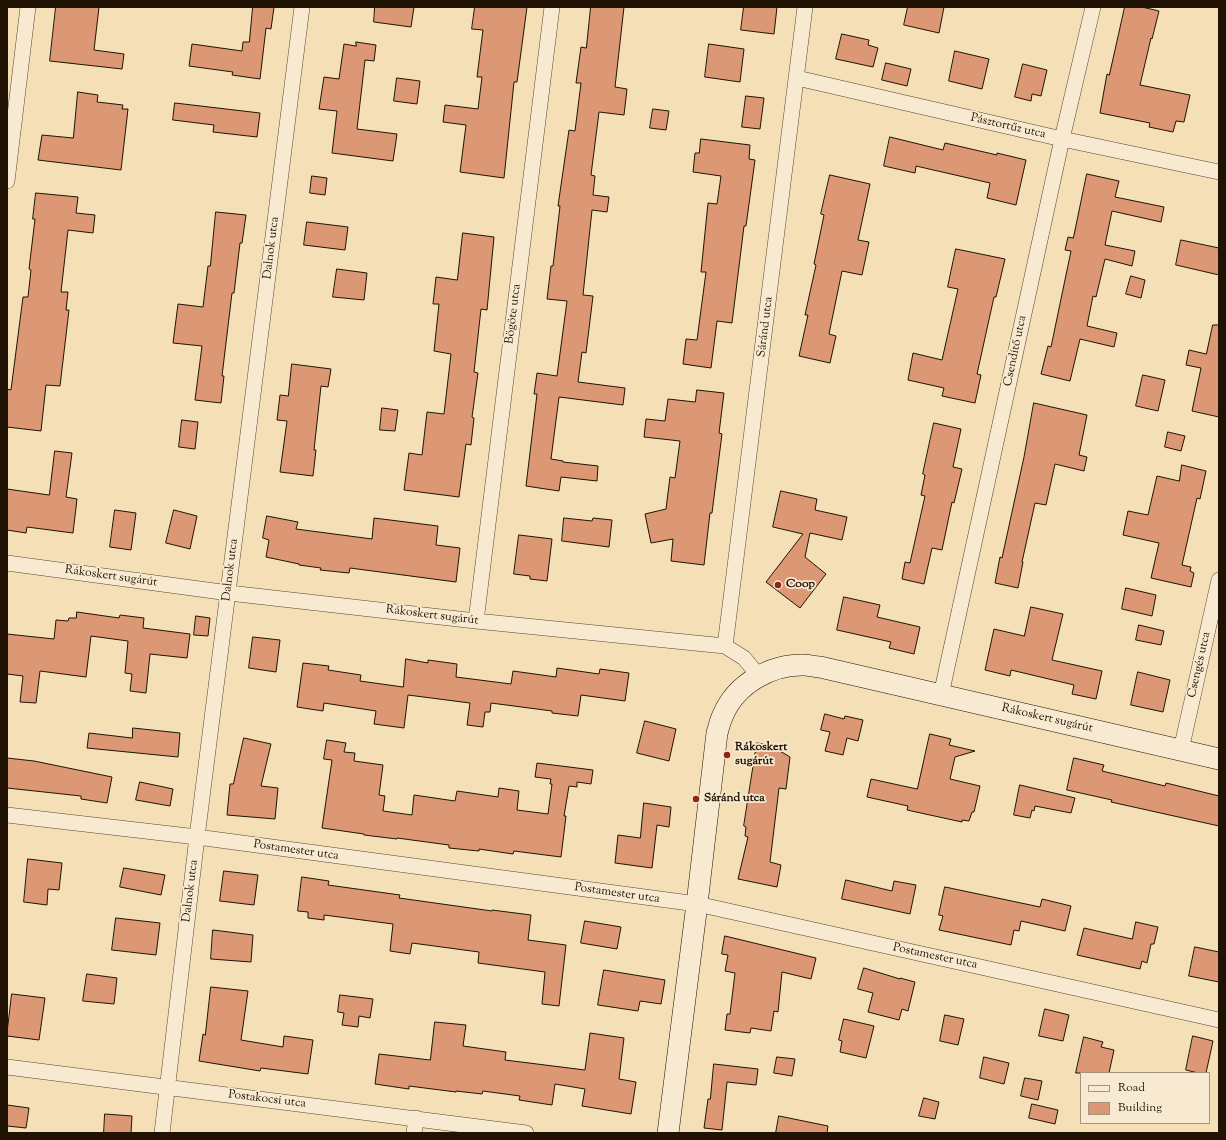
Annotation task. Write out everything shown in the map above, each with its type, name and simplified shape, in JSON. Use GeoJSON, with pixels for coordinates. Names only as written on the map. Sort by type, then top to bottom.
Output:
{"type":"FeatureCollection","features":[{"type":"Feature","properties":{"kind":"street"},"geometry":{"type":"LineString","coordinates":[[7,181],[28,7]]}},
{"type":"Feature","properties":{"kind":"street","name":"Dalnok utca"},"geometry":{"type":"LineString","coordinates":[[162,1133],[197,837],[302,7]]}},
{"type":"Feature","properties":{"kind":"street","name":"Bögöte utca"},"geometry":{"type":"LineString","coordinates":[[476,621],[552,7]]}},
{"type":"Feature","properties":{"kind":"street","name":"Sáránd utca"},"geometry":{"type":"LineString","coordinates":[[725,646],[805,7]]}},
{"type":"Feature","properties":{"kind":"street","name":"Csendítő utca"},"geometry":{"type":"LineString","coordinates":[[941,695],[1062,139],[1093,7]]}},
{"type":"Feature","properties":{"kind":"street","name":"Pásztortűz utca"},"geometry":{"type":"LineString","coordinates":[[797,78],[1062,139],[1219,172]]}},
{"type":"Feature","properties":{"kind":"street","name":"Rákoskert sugárút"},"geometry":{"type":"LineString","coordinates":[[7,563],[228,593],[476,621],[725,646],[744,658],[759,676],[772,670],[788,666],[804,665],[1219,759]]}},
{"type":"Feature","properties":{"kind":"street","name":"Csengés utca"},"geometry":{"type":"LineString","coordinates":[[1181,750],[1219,580]]}},
{"type":"Feature","properties":{"kind":"street"},"geometry":{"type":"LineString","coordinates":[[668,1133],[717,733],[723,715],[731,700],[744,686],[759,676]]}},
{"type":"Feature","properties":{"kind":"street","name":"Postamester utca"},"geometry":{"type":"LineString","coordinates":[[7,815],[197,837],[697,904],[1219,1020]]}},
{"type":"Feature","properties":{"kind":"street","name":"Postakocsi utca"},"geometry":{"type":"LineString","coordinates":[[7,1067],[168,1087],[415,1126],[526,1133]]}},
{"type":"Feature","properties":{"kind":"building"},"geometry":{"type":"Polygon","coordinates":[[[56,7],[99,7],[94,50],[124,54],[122,69],[50,61],[56,7]]]}},
{"type":"Feature","properties":{"kind":"building"},"geometry":{"type":"Polygon","coordinates":[[[253,7],[274,7],[271,29],[266,28],[260,79],[232,75],[233,72],[189,66],[192,44],[242,51],[243,42],[249,42],[253,7]]]}},
{"type":"Feature","properties":{"kind":"building"},"geometry":{"type":"Polygon","coordinates":[[[375,7],[414,7],[411,27],[374,22],[375,7]]]}},
{"type":"Feature","properties":{"kind":"building"},"geometry":{"type":"Polygon","coordinates":[[[475,7],[527,7],[517,82],[514,82],[504,178],[460,172],[466,125],[443,122],[445,105],[478,109],[482,77],[477,77],[483,30],[472,29],[475,7]]]}},
{"type":"Feature","properties":{"kind":"building"},"geometry":{"type":"Polygon","coordinates":[[[591,7],[624,7],[615,87],[627,89],[624,115],[599,112],[591,175],[595,176],[593,195],[609,197],[607,212],[592,210],[583,295],[593,296],[586,353],[582,352],[578,382],[625,388],[623,405],[559,397],[551,459],[598,466],[597,481],[561,477],[559,491],[526,486],[537,394],[534,394],[537,373],[557,376],[567,301],[547,299],[551,266],[553,266],[560,206],[558,206],[569,130],[575,131],[581,83],[576,83],[581,47],[586,48],[591,7]]]}},
{"type":"Feature","properties":{"kind":"building"},"geometry":{"type":"Polygon","coordinates":[[[744,7],[777,7],[774,34],[741,30],[744,7]]]}},
{"type":"Feature","properties":{"kind":"building"},"geometry":{"type":"Polygon","coordinates":[[[908,7],[944,7],[939,33],[904,25],[908,7]]]}},
{"type":"Feature","properties":{"kind":"building"},"geometry":{"type":"Polygon","coordinates":[[[1125,7],[1142,7],[1159,11],[1140,85],[1190,95],[1184,122],[1176,121],[1173,132],[1149,127],[1150,123],[1100,113],[1107,74],[1109,75],[1125,7]]]}},
{"type":"Feature","properties":{"kind":"building"},"geometry":{"type":"Polygon","coordinates":[[[842,34],[869,40],[868,45],[878,48],[873,67],[836,59],[842,34]]]}},
{"type":"Feature","properties":{"kind":"building"},"geometry":{"type":"Polygon","coordinates":[[[356,42],[376,45],[374,61],[365,60],[357,129],[397,134],[393,161],[332,153],[337,111],[319,109],[324,77],[339,79],[344,44],[356,46],[356,42]]]}},
{"type":"Feature","properties":{"kind":"building"},"geometry":{"type":"Polygon","coordinates":[[[709,44],[744,49],[740,82],[705,77],[709,44]]]}},
{"type":"Feature","properties":{"kind":"building"},"geometry":{"type":"Polygon","coordinates":[[[955,51],[989,59],[982,89],[949,81],[955,51]]]}},
{"type":"Feature","properties":{"kind":"building"},"geometry":{"type":"Polygon","coordinates":[[[886,63],[911,69],[907,86],[882,80],[886,63]]]}},
{"type":"Feature","properties":{"kind":"building"},"geometry":{"type":"Polygon","coordinates":[[[1023,64],[1047,70],[1041,96],[1032,94],[1031,101],[1015,97],[1023,64]]]}},
{"type":"Feature","properties":{"kind":"building"},"geometry":{"type":"Polygon","coordinates":[[[397,78],[420,81],[417,104],[394,101],[397,78]]]}},
{"type":"Feature","properties":{"kind":"building"},"geometry":{"type":"Polygon","coordinates":[[[78,92],[98,95],[97,102],[123,105],[122,109],[128,109],[121,170],[38,160],[42,135],[73,138],[78,92]]]}},
{"type":"Feature","properties":{"kind":"building"},"geometry":{"type":"Polygon","coordinates":[[[746,96],[764,98],[760,129],[742,127],[746,96]]]}},
{"type":"Feature","properties":{"kind":"building"},"geometry":{"type":"Polygon","coordinates":[[[175,103],[260,113],[257,137],[213,132],[214,125],[173,120],[175,103]]]}},
{"type":"Feature","properties":{"kind":"building"},"geometry":{"type":"Polygon","coordinates":[[[653,109],[669,111],[666,130],[650,128],[653,109]]]}},
{"type":"Feature","properties":{"kind":"building"},"geometry":{"type":"Polygon","coordinates":[[[890,137],[943,150],[945,143],[1026,160],[1016,205],[987,198],[990,183],[916,166],[915,173],[884,166],[890,137]]]}},
{"type":"Feature","properties":{"kind":"building"},"geometry":{"type":"Polygon","coordinates":[[[701,139],[750,145],[749,159],[755,160],[746,226],[744,226],[732,323],[717,321],[711,368],[683,364],[686,339],[697,340],[706,272],[701,272],[708,203],[717,204],[721,176],[693,172],[695,153],[699,153],[701,139]]]}},
{"type":"Feature","properties":{"kind":"building"},"geometry":{"type":"Polygon","coordinates":[[[1087,174],[1119,181],[1115,197],[1164,207],[1161,222],[1112,211],[1105,245],[1135,251],[1132,266],[1105,259],[1096,297],[1093,296],[1087,326],[1117,333],[1114,347],[1080,339],[1070,381],[1041,374],[1048,346],[1051,347],[1071,251],[1065,250],[1068,237],[1073,238],[1087,174]]]}},
{"type":"Feature","properties":{"kind":"building"},"geometry":{"type":"Polygon","coordinates":[[[830,175],[870,184],[858,240],[869,242],[862,275],[842,271],[829,334],[836,336],[830,363],[799,356],[808,315],[805,315],[816,265],[814,264],[824,215],[821,214],[830,175]]]}},
{"type":"Feature","properties":{"kind":"building"},"geometry":{"type":"Polygon","coordinates":[[[312,176],[327,178],[325,195],[310,193],[312,176]]]}},
{"type":"Feature","properties":{"kind":"building"},"geometry":{"type":"Polygon","coordinates":[[[36,193],[78,197],[76,213],[95,215],[93,233],[68,230],[61,292],[68,292],[66,310],[69,310],[60,386],[46,385],[41,431],[7,427],[7,389],[11,390],[23,297],[28,297],[36,193]]]}},
{"type":"Feature","properties":{"kind":"building"},"geometry":{"type":"Polygon","coordinates":[[[216,212],[246,215],[242,243],[240,243],[234,293],[232,293],[222,376],[224,376],[221,403],[195,400],[202,346],[173,343],[178,304],[203,307],[208,266],[210,266],[216,212]]]}},
{"type":"Feature","properties":{"kind":"building"},"geometry":{"type":"Polygon","coordinates":[[[307,222],[348,227],[345,250],[304,245],[307,222]]]}},
{"type":"Feature","properties":{"kind":"building"},"geometry":{"type":"Polygon","coordinates":[[[463,233],[494,237],[487,310],[481,309],[474,372],[478,373],[472,417],[474,418],[471,445],[466,444],[459,497],[404,490],[409,453],[422,455],[427,412],[444,414],[451,354],[434,351],[439,304],[433,304],[436,277],[457,280],[463,233]]]}},
{"type":"Feature","properties":{"kind":"building"},"geometry":{"type":"Polygon","coordinates":[[[1181,240],[1219,248],[1219,275],[1176,265],[1181,240]]]}},
{"type":"Feature","properties":{"kind":"building"},"geometry":{"type":"Polygon","coordinates":[[[956,249],[1005,259],[996,297],[994,297],[977,374],[981,375],[975,403],[942,396],[944,388],[908,380],[913,353],[942,360],[958,289],[948,287],[956,249]]]}},
{"type":"Feature","properties":{"kind":"building"},"geometry":{"type":"Polygon","coordinates":[[[337,269],[367,273],[364,300],[333,297],[337,269]]]}},
{"type":"Feature","properties":{"kind":"building"},"geometry":{"type":"Polygon","coordinates":[[[1131,276],[1145,280],[1141,298],[1126,294],[1131,276]]]}},
{"type":"Feature","properties":{"kind":"building"},"geometry":{"type":"Polygon","coordinates":[[[1213,325],[1219,325],[1219,417],[1192,411],[1201,368],[1186,365],[1189,350],[1206,354],[1213,325]]]}},
{"type":"Feature","properties":{"kind":"building"},"geometry":{"type":"Polygon","coordinates":[[[292,364],[331,369],[328,387],[321,386],[314,450],[316,450],[313,476],[280,472],[287,421],[277,420],[280,395],[288,396],[292,364]]]}},
{"type":"Feature","properties":{"kind":"building"},"geometry":{"type":"Polygon","coordinates":[[[1143,375],[1165,380],[1158,411],[1136,406],[1143,375]]]}},
{"type":"Feature","properties":{"kind":"building"},"geometry":{"type":"Polygon","coordinates":[[[697,390],[724,393],[719,433],[722,434],[704,565],[671,561],[673,539],[651,543],[645,514],[666,509],[670,477],[675,478],[680,441],[644,437],[646,419],[665,421],[668,399],[695,402],[697,390]]]}},
{"type":"Feature","properties":{"kind":"building"},"geometry":{"type":"Polygon","coordinates":[[[1034,403],[1087,415],[1079,455],[1087,457],[1084,471],[1055,464],[1046,505],[1035,503],[1018,588],[995,583],[1000,557],[1002,558],[1024,457],[1034,403]]]}},
{"type":"Feature","properties":{"kind":"building"},"geometry":{"type":"Polygon","coordinates":[[[382,408],[398,410],[395,431],[380,430],[382,408]]]}},
{"type":"Feature","properties":{"kind":"building"},"geometry":{"type":"Polygon","coordinates":[[[182,420],[198,422],[195,449],[179,447],[182,420]]]}},
{"type":"Feature","properties":{"kind":"building"},"geometry":{"type":"Polygon","coordinates":[[[934,423],[961,429],[953,467],[962,469],[954,503],[952,502],[942,550],[932,548],[924,584],[902,579],[905,562],[910,563],[925,496],[921,495],[925,475],[923,474],[934,423]]]}},
{"type":"Feature","properties":{"kind":"building"},"geometry":{"type":"Polygon","coordinates":[[[1168,432],[1185,436],[1181,451],[1165,447],[1168,432]]]}},
{"type":"Feature","properties":{"kind":"building"},"geometry":{"type":"Polygon","coordinates":[[[55,451],[72,453],[66,497],[77,499],[73,533],[27,527],[26,533],[7,530],[7,489],[49,495],[55,451]]]}},
{"type":"Feature","properties":{"kind":"building"},"geometry":{"type":"Polygon","coordinates":[[[1182,465],[1206,471],[1200,499],[1197,498],[1182,565],[1191,567],[1190,571],[1194,573],[1191,587],[1151,578],[1159,543],[1123,535],[1128,511],[1148,515],[1157,476],[1179,481],[1182,465]]]}},
{"type":"Feature","properties":{"kind":"building"},"geometry":{"type":"Polygon","coordinates":[[[781,491],[817,499],[815,510],[847,517],[842,540],[810,533],[805,557],[826,574],[800,608],[766,582],[803,534],[773,527],[781,491]]]}},
{"type":"Feature","properties":{"kind":"building"},"geometry":{"type":"Polygon","coordinates":[[[115,510],[136,513],[131,550],[110,547],[115,510]]]}},
{"type":"Feature","properties":{"kind":"building"},"geometry":{"type":"Polygon","coordinates":[[[174,510],[197,516],[190,549],[166,543],[174,510]]]}},
{"type":"Feature","properties":{"kind":"building"},"geometry":{"type":"Polygon","coordinates":[[[267,516],[298,522],[296,529],[372,539],[374,518],[438,526],[436,545],[460,548],[456,582],[350,568],[349,573],[320,570],[321,568],[299,565],[266,557],[269,540],[263,538],[267,516]]]}},
{"type":"Feature","properties":{"kind":"building"},"geometry":{"type":"Polygon","coordinates":[[[564,518],[592,521],[593,518],[612,520],[609,547],[562,541],[564,518]]]}},
{"type":"Feature","properties":{"kind":"building"},"geometry":{"type":"Polygon","coordinates":[[[519,535],[552,539],[547,581],[530,579],[530,576],[514,574],[519,535]]]}},
{"type":"Feature","properties":{"kind":"building"},"geometry":{"type":"Polygon","coordinates":[[[1126,588],[1156,595],[1152,616],[1122,609],[1126,588]]]}},
{"type":"Feature","properties":{"kind":"building"},"geometry":{"type":"Polygon","coordinates":[[[844,597],[880,605],[877,617],[920,627],[914,654],[889,648],[891,642],[837,630],[844,597]]]}},
{"type":"Feature","properties":{"kind":"building"},"geometry":{"type":"Polygon","coordinates":[[[1031,607],[1063,614],[1052,660],[1102,671],[1096,699],[1072,694],[1074,685],[1011,670],[1010,676],[985,670],[994,629],[1024,636],[1031,607]]]}},
{"type":"Feature","properties":{"kind":"building"},"geometry":{"type":"Polygon","coordinates":[[[77,612],[119,618],[120,615],[144,618],[143,628],[190,634],[187,658],[150,654],[146,693],[130,691],[132,674],[125,673],[128,641],[91,636],[86,677],[40,671],[36,703],[20,702],[23,676],[7,674],[7,634],[54,639],[56,620],[68,621],[69,618],[76,618],[77,612]]]}},
{"type":"Feature","properties":{"kind":"building"},"geometry":{"type":"Polygon","coordinates":[[[196,616],[210,618],[208,636],[194,635],[196,616]]]}},
{"type":"Feature","properties":{"kind":"building"},"geometry":{"type":"Polygon","coordinates":[[[1139,625],[1164,631],[1161,645],[1136,640],[1139,625]]]}},
{"type":"Feature","properties":{"kind":"building"},"geometry":{"type":"Polygon","coordinates":[[[253,637],[280,640],[276,672],[249,668],[253,637]]]}},
{"type":"Feature","properties":{"kind":"building"},"geometry":{"type":"Polygon","coordinates":[[[406,659],[428,663],[428,660],[457,664],[456,677],[511,684],[513,671],[556,677],[557,668],[599,674],[600,669],[629,673],[625,701],[581,695],[578,716],[491,703],[490,712],[485,712],[483,727],[467,725],[470,703],[408,695],[404,728],[374,724],[376,711],[324,703],[323,711],[297,707],[303,663],[329,666],[328,670],[361,675],[360,681],[403,687],[406,659]]]}},
{"type":"Feature","properties":{"kind":"building"},"geometry":{"type":"Polygon","coordinates":[[[1138,672],[1170,680],[1163,712],[1131,705],[1138,672]]]}},
{"type":"Feature","properties":{"kind":"building"},"geometry":{"type":"Polygon","coordinates":[[[825,714],[844,719],[845,716],[863,720],[858,741],[847,738],[843,755],[825,751],[830,732],[821,730],[825,714]]]}},
{"type":"Feature","properties":{"kind":"building"},"geometry":{"type":"Polygon","coordinates":[[[645,721],[676,729],[669,761],[637,753],[645,721]]]}},
{"type":"Feature","properties":{"kind":"building"},"geometry":{"type":"Polygon","coordinates":[[[133,728],[180,733],[178,757],[87,748],[89,733],[132,738],[133,728]]]}},
{"type":"Feature","properties":{"kind":"building"},"geometry":{"type":"Polygon","coordinates":[[[930,734],[951,739],[949,745],[975,751],[955,757],[950,779],[980,786],[974,812],[972,812],[969,821],[962,820],[962,822],[907,810],[908,806],[867,797],[871,779],[917,789],[930,734]]]}},
{"type":"Feature","properties":{"kind":"building"},"geometry":{"type":"Polygon","coordinates":[[[244,738],[271,744],[261,786],[278,788],[275,819],[227,815],[230,784],[233,784],[244,738]]]}},
{"type":"Feature","properties":{"kind":"building"},"geometry":{"type":"Polygon","coordinates":[[[327,740],[346,743],[344,752],[355,753],[354,761],[383,765],[379,795],[385,796],[383,811],[412,815],[414,795],[455,801],[457,791],[498,797],[499,788],[519,791],[517,810],[548,814],[552,784],[550,784],[551,779],[535,777],[537,763],[593,770],[591,784],[577,782],[577,787],[569,786],[564,816],[566,816],[561,857],[514,851],[513,854],[479,849],[479,851],[449,848],[449,845],[364,835],[322,828],[332,760],[324,759],[327,740]]]}},
{"type":"Feature","properties":{"kind":"building"},"geometry":{"type":"Polygon","coordinates":[[[757,743],[770,745],[790,757],[786,789],[779,788],[770,862],[781,865],[777,887],[738,879],[748,837],[745,836],[746,827],[744,826],[757,743]]]}},
{"type":"Feature","properties":{"kind":"building"},"geometry":{"type":"Polygon","coordinates":[[[7,758],[34,761],[112,777],[107,803],[81,799],[81,796],[7,788],[7,758]]]}},
{"type":"Feature","properties":{"kind":"building"},"geometry":{"type":"Polygon","coordinates":[[[1074,758],[1104,765],[1102,771],[1165,786],[1166,783],[1219,796],[1219,826],[1111,802],[1112,800],[1067,790],[1074,758]]]}},
{"type":"Feature","properties":{"kind":"building"},"geometry":{"type":"Polygon","coordinates":[[[140,782],[173,789],[170,806],[136,800],[140,782]]]}},
{"type":"Feature","properties":{"kind":"building"},"geometry":{"type":"Polygon","coordinates":[[[1020,785],[1075,798],[1071,813],[1035,806],[1034,811],[1032,810],[1030,818],[1014,815],[1020,785]]]}},
{"type":"Feature","properties":{"kind":"building"},"geometry":{"type":"Polygon","coordinates":[[[644,803],[671,807],[669,827],[657,825],[652,868],[615,863],[618,835],[640,838],[644,803]]]}},
{"type":"Feature","properties":{"kind":"building"},"geometry":{"type":"Polygon","coordinates":[[[28,859],[62,863],[59,890],[48,889],[47,905],[24,902],[28,859]]]}},
{"type":"Feature","properties":{"kind":"building"},"geometry":{"type":"Polygon","coordinates":[[[124,868],[165,875],[161,895],[120,887],[124,868]]]}},
{"type":"Feature","properties":{"kind":"building"},"geometry":{"type":"Polygon","coordinates":[[[224,871],[258,875],[254,905],[220,901],[224,871]]]}},
{"type":"Feature","properties":{"kind":"building"},"geometry":{"type":"Polygon","coordinates":[[[302,877],[329,881],[328,885],[400,895],[399,898],[531,915],[528,940],[566,945],[559,1006],[542,1004],[545,972],[478,963],[479,952],[412,943],[410,954],[390,951],[393,924],[324,915],[324,920],[308,918],[308,912],[298,911],[302,877]]]}},
{"type":"Feature","properties":{"kind":"building"},"geometry":{"type":"Polygon","coordinates":[[[846,880],[892,891],[894,881],[916,885],[910,914],[842,899],[846,880]]]}},
{"type":"Feature","properties":{"kind":"building"},"geometry":{"type":"Polygon","coordinates":[[[945,887],[1040,907],[1042,899],[1071,906],[1065,931],[1021,921],[1019,931],[1014,930],[1011,945],[939,930],[943,916],[939,915],[945,887]]]}},
{"type":"Feature","properties":{"kind":"building"},"geometry":{"type":"Polygon","coordinates":[[[116,918],[160,923],[156,955],[112,950],[116,918]]]}},
{"type":"Feature","properties":{"kind":"building"},"geometry":{"type":"Polygon","coordinates":[[[585,921],[621,927],[617,949],[581,943],[585,921]]]}},
{"type":"Feature","properties":{"kind":"building"},"geometry":{"type":"Polygon","coordinates":[[[1136,922],[1158,927],[1154,944],[1151,944],[1147,963],[1142,961],[1140,969],[1077,955],[1084,928],[1132,939],[1136,922]]]}},
{"type":"Feature","properties":{"kind":"building"},"geometry":{"type":"Polygon","coordinates":[[[213,930],[253,935],[251,962],[211,959],[213,930]]]}},
{"type":"Feature","properties":{"kind":"building"},"geometry":{"type":"Polygon","coordinates":[[[725,936],[816,958],[811,979],[782,972],[778,1012],[774,1011],[771,1031],[751,1028],[750,1033],[725,1030],[727,1014],[730,1014],[735,973],[725,971],[728,955],[722,954],[725,936]]]}},
{"type":"Feature","properties":{"kind":"building"},"geometry":{"type":"Polygon","coordinates":[[[1195,947],[1219,952],[1219,982],[1189,976],[1195,947]]]}},
{"type":"Feature","properties":{"kind":"building"},"geometry":{"type":"Polygon","coordinates":[[[864,968],[915,982],[908,1011],[902,1009],[899,1020],[868,1012],[873,993],[858,989],[864,968]]]}},
{"type":"Feature","properties":{"kind":"building"},"geometry":{"type":"Polygon","coordinates":[[[604,970],[665,980],[661,1004],[640,1001],[638,1011],[598,1005],[604,970]]]}},
{"type":"Feature","properties":{"kind":"building"},"geometry":{"type":"Polygon","coordinates":[[[87,974],[117,978],[114,1004],[83,1001],[87,974]]]}},
{"type":"Feature","properties":{"kind":"building"},"geometry":{"type":"Polygon","coordinates":[[[211,987],[248,991],[241,1040],[283,1047],[284,1036],[313,1040],[308,1074],[261,1068],[260,1071],[199,1061],[203,1034],[205,1035],[211,987]]]}},
{"type":"Feature","properties":{"kind":"building"},"geometry":{"type":"Polygon","coordinates":[[[12,994],[45,998],[39,1040],[7,1036],[12,994]]]}},
{"type":"Feature","properties":{"kind":"building"},"geometry":{"type":"Polygon","coordinates":[[[340,995],[373,999],[370,1018],[359,1016],[358,1027],[342,1025],[344,1013],[338,1012],[340,995]]]}},
{"type":"Feature","properties":{"kind":"building"},"geometry":{"type":"Polygon","coordinates":[[[1045,1009],[1069,1015],[1063,1041],[1039,1036],[1045,1009]]]}},
{"type":"Feature","properties":{"kind":"building"},"geometry":{"type":"Polygon","coordinates":[[[945,1015],[964,1019],[958,1045],[940,1041],[945,1015]]]}},
{"type":"Feature","properties":{"kind":"building"},"geometry":{"type":"Polygon","coordinates":[[[844,1019],[874,1026],[866,1058],[840,1052],[842,1041],[839,1040],[844,1019]]]}},
{"type":"Feature","properties":{"kind":"building"},"geometry":{"type":"Polygon","coordinates":[[[435,1022],[466,1025],[463,1046],[506,1052],[505,1060],[585,1070],[590,1033],[624,1038],[619,1079],[636,1082],[631,1114],[582,1106],[585,1089],[555,1084],[552,1105],[519,1100],[520,1096],[483,1091],[482,1094],[409,1086],[409,1089],[375,1084],[379,1054],[430,1060],[435,1022]]]}},
{"type":"Feature","properties":{"kind":"building"},"geometry":{"type":"Polygon","coordinates":[[[1193,1036],[1213,1041],[1206,1072],[1194,1072],[1186,1070],[1193,1036]]]}},
{"type":"Feature","properties":{"kind":"building"},"geometry":{"type":"Polygon","coordinates":[[[1084,1037],[1103,1042],[1101,1047],[1114,1050],[1109,1072],[1076,1073],[1084,1037]]]}},
{"type":"Feature","properties":{"kind":"building"},"geometry":{"type":"Polygon","coordinates":[[[777,1057],[795,1059],[792,1076],[774,1073],[777,1057]]]}},
{"type":"Feature","properties":{"kind":"building"},"geometry":{"type":"Polygon","coordinates":[[[984,1057],[1009,1063],[1004,1084],[980,1078],[984,1057]]]}},
{"type":"Feature","properties":{"kind":"building"},"geometry":{"type":"Polygon","coordinates":[[[714,1064],[758,1069],[756,1085],[727,1082],[722,1130],[704,1128],[708,1099],[710,1099],[714,1064]]]}},
{"type":"Feature","properties":{"kind":"building"},"geometry":{"type":"Polygon","coordinates":[[[1025,1078],[1042,1081],[1038,1100],[1021,1096],[1025,1078]]]}},
{"type":"Feature","properties":{"kind":"building"},"geometry":{"type":"Polygon","coordinates":[[[924,1098],[939,1102],[935,1119],[919,1116],[924,1098]]]}},
{"type":"Feature","properties":{"kind":"building"},"geometry":{"type":"Polygon","coordinates":[[[1032,1104],[1058,1110],[1055,1124],[1029,1118],[1032,1104]]]}},
{"type":"Feature","properties":{"kind":"building"},"geometry":{"type":"Polygon","coordinates":[[[7,1105],[29,1108],[26,1128],[7,1126],[7,1105]]]}},
{"type":"Feature","properties":{"kind":"building"},"geometry":{"type":"Polygon","coordinates":[[[105,1114],[132,1116],[131,1133],[104,1133],[105,1114]]]}},
{"type":"Feature","properties":{"kind":"building"},"geometry":{"type":"Polygon","coordinates":[[[779,1116],[828,1126],[827,1133],[776,1133],[779,1116]]]}},
{"type":"Feature","properties":{"kind":"place","name":"Coop"},"geometry":{"type":"Point","coordinates":[778,585]}},
{"type":"Feature","properties":{"kind":"place","name":"Rákoskert sugárút"},"geometry":{"type":"Point","coordinates":[727,755]}},
{"type":"Feature","properties":{"kind":"place","name":"Sáránd utca"},"geometry":{"type":"Point","coordinates":[696,799]}}]}
